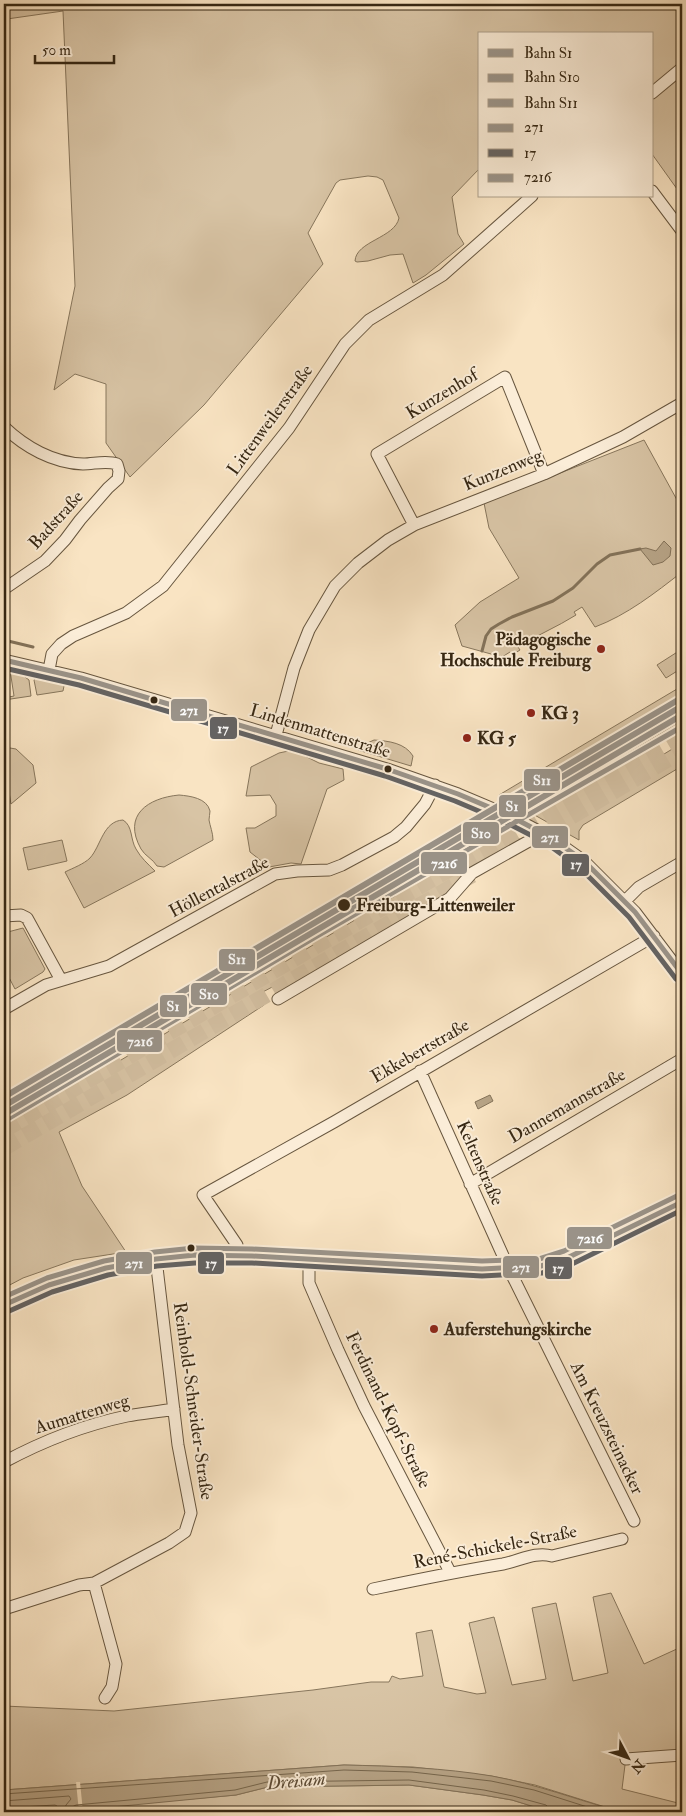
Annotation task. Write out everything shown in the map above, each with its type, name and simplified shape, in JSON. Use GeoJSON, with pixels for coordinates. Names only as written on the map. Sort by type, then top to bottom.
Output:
{"type":"FeatureCollection","features":[{"type":"Feature","properties":{"kind":"street"},"geometry":{"type":"LineString","coordinates":[[654,91],[682,68]]}},
{"type":"Feature","properties":{"kind":"street"},"geometry":{"type":"LineString","coordinates":[[654,195],[682,231]]}},
{"type":"Feature","properties":{"kind":"street","name":"Littenweilerstraße"},"geometry":{"type":"LineString","coordinates":[[49,670],[52,654],[61,644],[73,636],[126,613],[163,586],[289,428],[345,344],[357,332],[375,316],[443,275],[530,198]]}},
{"type":"Feature","properties":{"kind":"street","name":"Kunzenhof"},"geometry":{"type":"LineString","coordinates":[[414,525],[377,454],[505,377],[544,474]]}},
{"type":"Feature","properties":{"kind":"street","name":"Kunzenweg"},"geometry":{"type":"LineString","coordinates":[[276,735],[294,668],[308,630],[335,586],[358,563],[388,540],[414,525],[544,474],[623,437],[679,405],[682,417]]}},
{"type":"Feature","properties":{"kind":"street","name":"Badstraße"},"geometry":{"type":"LineString","coordinates":[[4,427],[25,444],[58,460],[77,464],[96,464],[106,461],[117,464],[119,471],[118,479],[80,520],[66,540],[45,561],[4,589]]}},
{"type":"Feature","properties":{"kind":"street","name":"Lindenmattenstraße"},"geometry":{"type":"LineString","coordinates":[[4,660],[160,700],[276,735],[434,785],[502,812],[544,834],[584,861],[625,901],[682,974]]}},
{"type":"Feature","properties":{"kind":"street","name":"Höllentalstraße"},"geometry":{"type":"LineString","coordinates":[[4,1009],[46,985],[109,966],[275,874],[329,870],[370,850],[394,837],[406,827],[425,804],[434,785]]}},
{"type":"Feature","properties":{"kind":"street"},"geometry":{"type":"LineString","coordinates":[[278,999],[450,898],[472,873],[544,834]]}},
{"type":"Feature","properties":{"kind":"street"},"geometry":{"type":"LineString","coordinates":[[625,901],[639,887],[682,862]]}},
{"type":"Feature","properties":{"kind":"street"},"geometry":{"type":"LineString","coordinates":[[4,916],[21,915],[27,918],[61,980]]}},
{"type":"Feature","properties":{"kind":"street","name":"Ekkebertstraße"},"geometry":{"type":"LineString","coordinates":[[237,1255],[237,1245],[203,1195],[654,936]]}},
{"type":"Feature","properties":{"kind":"street","name":"Dannemannstraße"},"geometry":{"type":"LineString","coordinates":[[470,1184],[682,1059]]}},
{"type":"Feature","properties":{"kind":"street","name":"Keltenstraße"},"geometry":{"type":"LineString","coordinates":[[420,1071],[508,1269]]}},
{"type":"Feature","properties":{"kind":"street"},"geometry":{"type":"LineString","coordinates":[[4,1305],[49,1285],[106,1268],[156,1259],[195,1255],[237,1255],[482,1269],[541,1266],[567,1258],[682,1202]]}},
{"type":"Feature","properties":{"kind":"street","name":"Reinhold-Schneider-Straße"},"geometry":{"type":"LineString","coordinates":[[4,1609],[79,1585],[94,1583],[169,1544],[185,1532],[191,1513],[178,1445],[156,1259]]}},
{"type":"Feature","properties":{"kind":"street","name":"Ferdinand-Kopf-Straße"},"geometry":{"type":"LineString","coordinates":[[310,1260],[309,1282],[338,1350],[364,1406],[450,1572]]}},
{"type":"Feature","properties":{"kind":"street","name":"Am Kreuzsteinacker"},"geometry":{"type":"LineString","coordinates":[[508,1269],[634,1521]]}},
{"type":"Feature","properties":{"kind":"street","name":"Aumattenweg"},"geometry":{"type":"LineString","coordinates":[[4,1462],[43,1442],[85,1428],[128,1416],[174,1410]]}},
{"type":"Feature","properties":{"kind":"street","name":"René-Schickele-Straße"},"geometry":{"type":"LineString","coordinates":[[373,1588],[450,1572],[506,1563],[543,1553],[552,1556],[622,1540]]}},
{"type":"Feature","properties":{"kind":"street"},"geometry":{"type":"LineString","coordinates":[[94,1583],[116,1664],[112,1687],[106,1698]]}},
{"type":"Feature","properties":{"kind":"street"},"geometry":{"type":"LineString","coordinates":[[626,1760],[682,1754]]}},
{"type":"Feature","properties":{"kind":"shaded area"},"geometry":{"type":"Polygon","coordinates":[[[4,4],[682,4],[682,196],[654,157],[654,32],[478,32],[478,170],[452,197],[458,234],[464,244],[426,275],[413,283],[403,254],[390,255],[368,261],[355,261],[357,254],[362,249],[391,230],[399,218],[383,180],[368,176],[340,180],[336,183],[308,233],[323,264],[204,405],[130,477],[106,443],[106,384],[75,374],[54,390],[75,286],[63,11],[7,19],[4,17],[4,4]]]}},
{"type":"Feature","properties":{"kind":"shaded area"},"geometry":{"type":"Polygon","coordinates":[[[644,440],[682,509],[682,572],[629,610],[595,627],[582,607],[574,612],[576,615],[518,647],[520,650],[512,655],[510,652],[502,657],[462,646],[455,625],[480,602],[519,578],[489,528],[484,503],[644,440]]]}},
{"type":"Feature","properties":{"kind":"shaded area"},"geometry":{"type":"Polygon","coordinates":[[[682,649],[682,668],[666,678],[657,665],[682,649]]]}},
{"type":"Feature","properties":{"kind":"shaded area"},"geometry":{"type":"Polygon","coordinates":[[[10,670],[25,672],[25,677],[29,680],[31,696],[4,700],[4,698],[14,696],[10,670]]]}},
{"type":"Feature","properties":{"kind":"shaded area"},"geometry":{"type":"Polygon","coordinates":[[[38,675],[65,681],[63,691],[37,695],[34,680],[38,675]]]}},
{"type":"Feature","properties":{"kind":"shaded area"},"geometry":{"type":"Polygon","coordinates":[[[682,686],[682,698],[508,801],[499,795],[682,686]]]}},
{"type":"Feature","properties":{"kind":"shaded area"},"geometry":{"type":"Polygon","coordinates":[[[682,720],[682,725],[648,745],[656,759],[682,743],[682,766],[583,825],[579,831],[579,840],[531,813],[682,720]]]}},
{"type":"Feature","properties":{"kind":"shaded area"},"geometry":{"type":"Polygon","coordinates":[[[374,740],[391,742],[406,748],[413,756],[411,766],[358,750],[361,746],[374,740]]]}},
{"type":"Feature","properties":{"kind":"shaded area"},"geometry":{"type":"Polygon","coordinates":[[[4,747],[16,749],[33,765],[36,783],[11,804],[4,762],[4,747]]]}},
{"type":"Feature","properties":{"kind":"shaded area"},"geometry":{"type":"Polygon","coordinates":[[[293,750],[319,763],[343,769],[344,780],[327,789],[301,864],[291,863],[269,867],[250,852],[246,828],[255,828],[276,816],[276,805],[270,795],[246,796],[251,767],[279,753],[293,750]]]}},
{"type":"Feature","properties":{"kind":"shaded area"},"geometry":{"type":"Polygon","coordinates":[[[179,795],[198,798],[205,803],[210,811],[209,820],[213,840],[164,867],[157,866],[141,849],[136,837],[136,818],[148,804],[179,795]]]}},
{"type":"Feature","properties":{"kind":"shaded area"},"geometry":{"type":"Polygon","coordinates":[[[123,820],[130,829],[138,852],[155,871],[84,908],[65,872],[90,858],[107,829],[116,821],[123,820]]]}},
{"type":"Feature","properties":{"kind":"shaded area"},"geometry":{"type":"Polygon","coordinates":[[[509,833],[521,840],[446,895],[285,991],[276,985],[259,994],[264,1005],[127,1095],[59,1132],[82,1186],[126,1252],[74,1260],[23,1278],[4,1288],[4,1121],[100,1065],[116,1063],[460,857],[509,833]]]}},
{"type":"Feature","properties":{"kind":"shaded area"},"geometry":{"type":"Polygon","coordinates":[[[62,840],[67,861],[28,870],[23,848],[62,840]]]}},
{"type":"Feature","properties":{"kind":"shaded area"},"geometry":{"type":"Polygon","coordinates":[[[23,928],[45,969],[15,989],[4,968],[4,933],[23,928]]]}},
{"type":"Feature","properties":{"kind":"shaded area"},"geometry":{"type":"Polygon","coordinates":[[[611,1593],[644,1664],[679,1648],[682,1655],[682,1752],[626,1757],[622,1789],[682,1804],[682,1812],[621,1812],[535,1785],[491,1776],[413,1767],[344,1765],[4,1790],[4,1706],[114,1711],[371,1682],[389,1682],[392,1676],[400,1679],[423,1676],[416,1633],[432,1630],[444,1687],[477,1694],[486,1693],[469,1623],[494,1617],[512,1685],[546,1679],[532,1608],[556,1603],[573,1681],[608,1673],[593,1597],[611,1593]]]}},
{"type":"Feature","properties":{"kind":"shaded area"},"geometry":{"type":"Polygon","coordinates":[[[409,1785],[512,1800],[551,1812],[40,1812],[236,1795],[268,1787],[409,1785]]]}},
{"type":"Feature","properties":{"kind":"water"},"geometry":{"type":"Polygon","coordinates":[[[664,541],[671,548],[670,556],[663,562],[653,565],[640,549],[646,548],[656,551],[664,541]]]}},
{"type":"Feature","properties":{"kind":"water"},"geometry":{"type":"Polygon","coordinates":[[[490,1095],[493,1101],[478,1109],[475,1102],[490,1095]]]}},
{"type":"Feature","properties":{"kind":"water","name":"Dreisam"},"geometry":{"type":"Polygon","coordinates":[[[344,1765],[419,1768],[492,1776],[541,1788],[621,1812],[551,1812],[512,1800],[409,1785],[268,1787],[236,1795],[92,1809],[4,1812],[4,1790],[344,1765]]]}},
{"type":"Feature","properties":{"kind":"pier"},"geometry":{"type":"Polygon","coordinates":[[[76,1782],[80,1782],[83,1812],[79,1812],[76,1782]]]}},
{"type":"Feature","properties":{"kind":"waterway"},"geometry":{"type":"LineString","coordinates":[[482,651],[486,636],[491,629],[512,617],[553,601],[573,588],[597,564],[610,555],[640,549]]}},
{"type":"Feature","properties":{"kind":"waterway"},"geometry":{"type":"LineString","coordinates":[[4,640],[33,647]]}},
{"type":"Feature","properties":{"kind":"tunnel"},"geometry":{"type":"LineString","coordinates":[[4,1130],[321,943],[682,736]]}},
{"type":"Feature","properties":{"kind":"tunnel"},"geometry":{"type":"LineString","coordinates":[[530,841],[682,751]]}},
{"type":"Feature","properties":{"kind":"tunnel"},"geometry":{"type":"LineString","coordinates":[[4,1148],[472,875]]}},
{"type":"Feature","properties":{"kind":"rail line","name":"S11"},"geometry":{"type":"LineString","coordinates":[[4,1097],[678,700]]}},
{"type":"Feature","properties":{"kind":"rail line","name":"S1"},"geometry":{"type":"LineString","coordinates":[[4,1106],[682,706]]}},
{"type":"Feature","properties":{"kind":"rail line","name":"S10"},"geometry":{"type":"LineString","coordinates":[[8,1112],[682,715]]}},
{"type":"Feature","properties":{"kind":"transit line","name":"271"},"geometry":{"type":"LineString","coordinates":[[4,660],[81,678],[387,769],[458,794],[510,816],[550,837],[584,861],[635,912],[682,974]]}},
{"type":"Feature","properties":{"kind":"transit line","name":"17"},"geometry":{"type":"LineString","coordinates":[[4,668],[79,685],[385,776],[455,801],[507,823],[546,843],[579,867],[629,917],[676,979]]}},
{"type":"Feature","properties":{"kind":"transit line","name":"7216"},"geometry":{"type":"LineString","coordinates":[[4,1121],[317,936],[678,729]]}},
{"type":"Feature","properties":{"kind":"transit line","name":"7216"},"geometry":{"type":"LineString","coordinates":[[4,1297],[47,1278],[104,1261],[155,1252],[194,1248],[252,1249],[482,1261],[539,1259],[564,1251],[679,1195]]}},
{"type":"Feature","properties":{"kind":"transit line","name":"271"},"geometry":{"type":"LineString","coordinates":[[4,1305],[49,1285],[106,1268],[156,1259],[195,1255],[252,1256],[482,1269],[541,1266],[567,1258],[682,1202]]}},
{"type":"Feature","properties":{"kind":"transit line","name":"17"},"geometry":{"type":"LineString","coordinates":[[7,1312],[52,1292],[108,1275],[157,1266],[195,1263],[252,1263],[482,1276],[542,1273],[570,1265],[682,1210]]}},
{"type":"Feature","properties":{"kind":"place","name":"Pädagogische Hochschule Freiburg"},"geometry":{"type":"Point","coordinates":[601,649]}},
{"type":"Feature","properties":{"kind":"place","name":"KG 3"},"geometry":{"type":"Point","coordinates":[531,713]}},
{"type":"Feature","properties":{"kind":"place","name":"KG 5"},"geometry":{"type":"Point","coordinates":[467,738]}},
{"type":"Feature","properties":{"kind":"place","name":"Freiburg-Littenweiler"},"geometry":{"type":"Point","coordinates":[344,905]}},
{"type":"Feature","properties":{"kind":"place","name":"Auferstehungskirche"},"geometry":{"type":"Point","coordinates":[434,1329]}}]}
